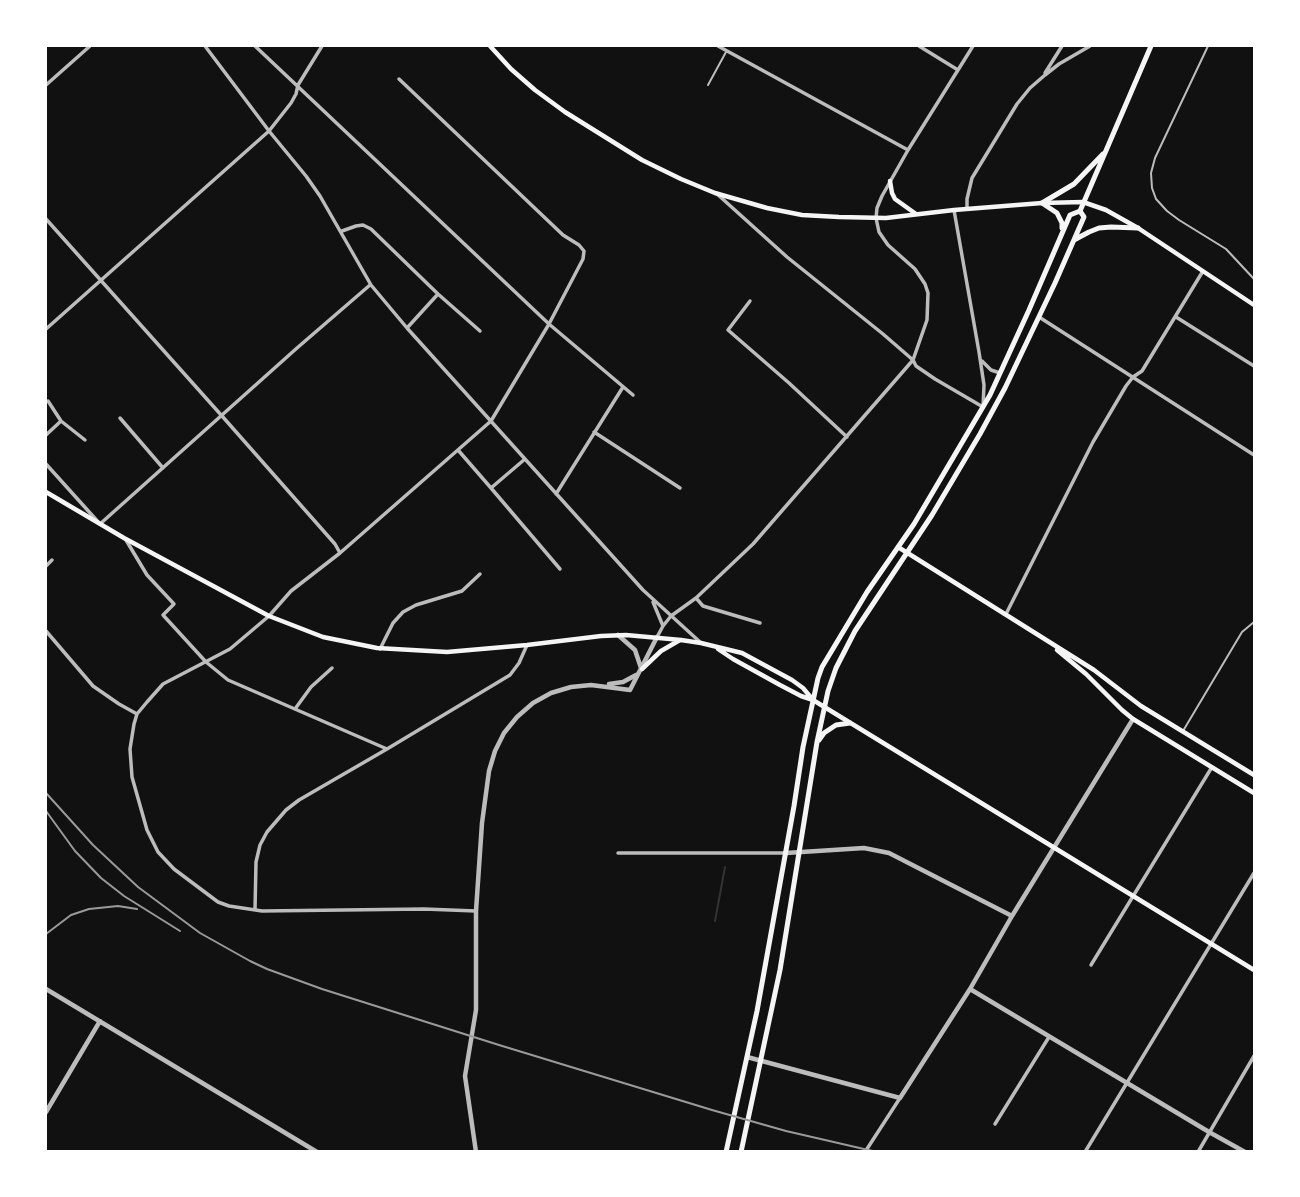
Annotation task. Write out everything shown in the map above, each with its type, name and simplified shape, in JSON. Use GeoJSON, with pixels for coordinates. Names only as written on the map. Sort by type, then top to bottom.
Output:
{"type":"FeatureCollection","features":[{"type":"Feature","properties":{"kind":"main road"},"geometry":{"type":"LineString","coordinates":[[489,46],[535,90],[565,111],[642,160],[715,193],[802,215],[876,218],[1042,203],[1083,202],[1138,228],[1255,305]]}},
{"type":"Feature","properties":{"kind":"main road"},"geometry":{"type":"LineString","coordinates":[[726,1152],[757,1014],[800,764],[822,667],[855,611],[930,497],[983,407],[1070,215],[1080,211],[1151,46]]}},
{"type":"Feature","properties":{"kind":"main road"},"geometry":{"type":"LineString","coordinates":[[1042,203],[1074,184],[1105,152]]}},
{"type":"Feature","properties":{"kind":"main road"},"geometry":{"type":"LineString","coordinates":[[890,181],[895,199],[916,214]]}},
{"type":"Feature","properties":{"kind":"main road"},"geometry":{"type":"LineString","coordinates":[[1042,203],[1060,218],[1061,234]]}},
{"type":"Feature","properties":{"kind":"main road"},"geometry":{"type":"LineString","coordinates":[[741,1152],[779,979],[817,742],[828,691],[855,631],[907,553],[980,434],[1014,370],[1084,217],[1080,211]]}},
{"type":"Feature","properties":{"kind":"main road"},"geometry":{"type":"LineString","coordinates":[[1074,240],[1099,228],[1138,228]]}},
{"type":"Feature","properties":{"kind":"main road"},"geometry":{"type":"LineString","coordinates":[[46,492],[124,538],[269,616],[323,637],[380,649],[446,652],[618,635],[681,640],[742,653],[803,688],[813,700]]}},
{"type":"Feature","properties":{"kind":"main road"},"geometry":{"type":"LineString","coordinates":[[898,547],[1094,670],[1141,706],[1255,775]]}},
{"type":"Feature","properties":{"kind":"main road"},"geometry":{"type":"LineString","coordinates":[[1043,638],[1133,719],[1255,793]]}},
{"type":"Feature","properties":{"kind":"main road"},"geometry":{"type":"LineString","coordinates":[[642,669],[661,651],[681,640]]}},
{"type":"Feature","properties":{"kind":"main road"},"geometry":{"type":"LineString","coordinates":[[717,648],[780,685],[825,707],[1255,970]]}},
{"type":"Feature","properties":{"kind":"main road"},"geometry":{"type":"LineString","coordinates":[[817,742],[830,728],[841,723],[850,723]]}},
{"type":"Feature","properties":{"kind":"street"},"geometry":{"type":"LineString","coordinates":[[46,85],[90,46]]}},
{"type":"Feature","properties":{"kind":"street"},"geometry":{"type":"LineString","coordinates":[[205,46],[320,196],[371,285],[652,600],[701,643]]}},
{"type":"Feature","properties":{"kind":"street"},"geometry":{"type":"LineString","coordinates":[[255,46],[549,324],[633,394]]}},
{"type":"Feature","properties":{"kind":"street"},"geometry":{"type":"LineString","coordinates":[[46,329],[269,131],[291,103],[298,85],[322,46]]}},
{"type":"Feature","properties":{"kind":"street"},"geometry":{"type":"LineString","coordinates":[[718,46],[908,150]]}},
{"type":"Feature","properties":{"kind":"street"},"geometry":{"type":"LineString","coordinates":[[919,46],[958,70]]}},
{"type":"Feature","properties":{"kind":"street"},"geometry":{"type":"LineString","coordinates":[[602,685],[630,690],[663,626],[752,544],[913,360],[927,320],[928,293],[915,269],[888,245],[879,232],[876,218],[878,205],[908,150],[973,46]]}},
{"type":"Feature","properties":{"kind":"street"},"geometry":{"type":"LineString","coordinates":[[1045,75],[1062,46]]}},
{"type":"Feature","properties":{"kind":"street"},"geometry":{"type":"LineString","coordinates":[[967,209],[972,177],[1017,104],[1045,75],[1090,46]]}},
{"type":"Feature","properties":{"kind":"street"},"geometry":{"type":"LineString","coordinates":[[399,79],[563,235],[579,245],[584,251],[583,259],[549,324],[491,421],[340,553],[291,591],[269,616],[230,649],[163,684],[136,714],[130,749],[132,777],[147,830],[158,852],[174,869],[209,897],[229,906],[255,910],[476,911]]}},
{"type":"Feature","properties":{"kind":"street"},"geometry":{"type":"LineString","coordinates":[[715,193],[787,257],[913,360],[916,366],[983,407],[984,385],[954,210]]}},
{"type":"Feature","properties":{"kind":"street"},"geometry":{"type":"LineString","coordinates":[[46,219],[335,544],[340,553]]}},
{"type":"Feature","properties":{"kind":"street"},"geometry":{"type":"LineString","coordinates":[[341,231],[363,225],[371,229],[480,331]]}},
{"type":"Feature","properties":{"kind":"street"},"geometry":{"type":"LineString","coordinates":[[1005,615],[1093,442],[1126,386],[1142,371],[1203,271]]}},
{"type":"Feature","properties":{"kind":"street"},"geometry":{"type":"LineString","coordinates":[[46,464],[100,524],[371,285]]}},
{"type":"Feature","properties":{"kind":"street"},"geometry":{"type":"LineString","coordinates":[[407,328],[438,294]]}},
{"type":"Feature","properties":{"kind":"street"},"geometry":{"type":"LineString","coordinates":[[750,301],[728,330],[847,437]]}},
{"type":"Feature","properties":{"kind":"street"},"geometry":{"type":"LineString","coordinates":[[1176,316],[1255,366]]}},
{"type":"Feature","properties":{"kind":"street"},"geometry":{"type":"LineString","coordinates":[[1039,317],[1255,454]]}},
{"type":"Feature","properties":{"kind":"street"},"geometry":{"type":"LineString","coordinates":[[980,359],[991,370],[1000,373]]}},
{"type":"Feature","properties":{"kind":"street"},"geometry":{"type":"LineString","coordinates":[[556,494],[623,387]]}},
{"type":"Feature","properties":{"kind":"street"},"geometry":{"type":"LineString","coordinates":[[48,401],[61,421],[85,440]]}},
{"type":"Feature","properties":{"kind":"street"},"geometry":{"type":"LineString","coordinates":[[120,418],[163,468]]}},
{"type":"Feature","properties":{"kind":"street"},"geometry":{"type":"LineString","coordinates":[[46,435],[61,421]]}},
{"type":"Feature","properties":{"kind":"street"},"geometry":{"type":"LineString","coordinates":[[594,432],[680,488]]}},
{"type":"Feature","properties":{"kind":"street"},"geometry":{"type":"LineString","coordinates":[[458,450],[560,569]]}},
{"type":"Feature","properties":{"kind":"street"},"geometry":{"type":"LineString","coordinates":[[491,488],[525,459]]}},
{"type":"Feature","properties":{"kind":"street"},"geometry":{"type":"LineString","coordinates":[[124,538],[147,575],[174,604],[163,615],[206,662],[228,680],[387,749]]}},
{"type":"Feature","properties":{"kind":"street"},"geometry":{"type":"LineString","coordinates":[[46,566],[52,560]]}},
{"type":"Feature","properties":{"kind":"street"},"geometry":{"type":"LineString","coordinates":[[380,649],[393,623],[402,612],[462,591],[480,575]]}},
{"type":"Feature","properties":{"kind":"street"},"geometry":{"type":"LineString","coordinates":[[696,598],[703,606],[760,623]]}},
{"type":"Feature","properties":{"kind":"street"},"geometry":{"type":"LineString","coordinates":[[652,600],[663,626]]}},
{"type":"Feature","properties":{"kind":"street"},"geometry":{"type":"LineString","coordinates":[[46,631],[93,686],[136,714]]}},
{"type":"Feature","properties":{"kind":"street"},"geometry":{"type":"LineString","coordinates":[[618,635],[635,650],[642,669]]}},
{"type":"Feature","properties":{"kind":"street"},"geometry":{"type":"LineString","coordinates":[[255,910],[256,863],[260,845],[277,819],[299,800],[510,675],[527,645]]}},
{"type":"Feature","properties":{"kind":"street"},"geometry":{"type":"LineString","coordinates":[[295,709],[311,687],[332,668]]}},
{"type":"Feature","properties":{"kind":"street"},"geometry":{"type":"LineString","coordinates":[[476,1152],[465,1076],[476,1010],[476,911],[482,823],[489,771],[499,742],[517,717],[542,698],[571,687],[629,680],[642,669]]}},
{"type":"Feature","properties":{"kind":"street"},"geometry":{"type":"LineString","coordinates":[[865,1152],[970,989],[1133,719]]}},
{"type":"Feature","properties":{"kind":"street"},"geometry":{"type":"LineString","coordinates":[[1091,965],[1212,767]]}},
{"type":"Feature","properties":{"kind":"street"},"geometry":{"type":"LineString","coordinates":[[618,853],[800,853],[864,848],[889,853],[1012,916]]}},
{"type":"Feature","properties":{"kind":"street"},"geometry":{"type":"LineString","coordinates":[[1085,1152],[1255,873]]}},
{"type":"Feature","properties":{"kind":"street"},"geometry":{"type":"LineString","coordinates":[[978,975],[978,994]]}},
{"type":"Feature","properties":{"kind":"street"},"geometry":{"type":"LineString","coordinates":[[46,989],[317,1152]]}},
{"type":"Feature","properties":{"kind":"street"},"geometry":{"type":"LineString","coordinates":[[970,989],[1245,1152]]}},
{"type":"Feature","properties":{"kind":"street"},"geometry":{"type":"LineString","coordinates":[[46,1112],[100,1021]]}},
{"type":"Feature","properties":{"kind":"street"},"geometry":{"type":"LineString","coordinates":[[995,1124],[1049,1037]]}},
{"type":"Feature","properties":{"kind":"street"},"geometry":{"type":"LineString","coordinates":[[1198,1152],[1255,1056]]}},
{"type":"Feature","properties":{"kind":"street"},"geometry":{"type":"LineString","coordinates":[[747,1057],[900,1098]]}},
{"type":"Feature","properties":{"kind":"lane"},"geometry":{"type":"LineString","coordinates":[[1209,46],[1155,158],[1151,173],[1152,188],[1156,199],[1167,211],[1226,249],[1255,279]]}},
{"type":"Feature","properties":{"kind":"lane"},"geometry":{"type":"LineString","coordinates":[[708,85],[727,51]]}},
{"type":"Feature","properties":{"kind":"lane"},"geometry":{"type":"LineString","coordinates":[[1182,732],[1242,632],[1255,622]]}},
{"type":"Feature","properties":{"kind":"waterway"},"geometry":{"type":"LineString","coordinates":[[715,921],[725,867]]}},
{"type":"Feature","properties":{"kind":"railway"},"geometry":{"type":"LineString","coordinates":[[46,793],[93,845],[138,887],[200,933],[267,969],[322,989],[712,1110],[877,1152]]}},
{"type":"Feature","properties":{"kind":"railway"},"geometry":{"type":"LineString","coordinates":[[46,811],[75,851],[101,878],[124,896],[180,931]]}},
{"type":"Feature","properties":{"kind":"railway"},"geometry":{"type":"LineString","coordinates":[[46,934],[71,915],[89,909],[118,906],[137,909]]}}]}
